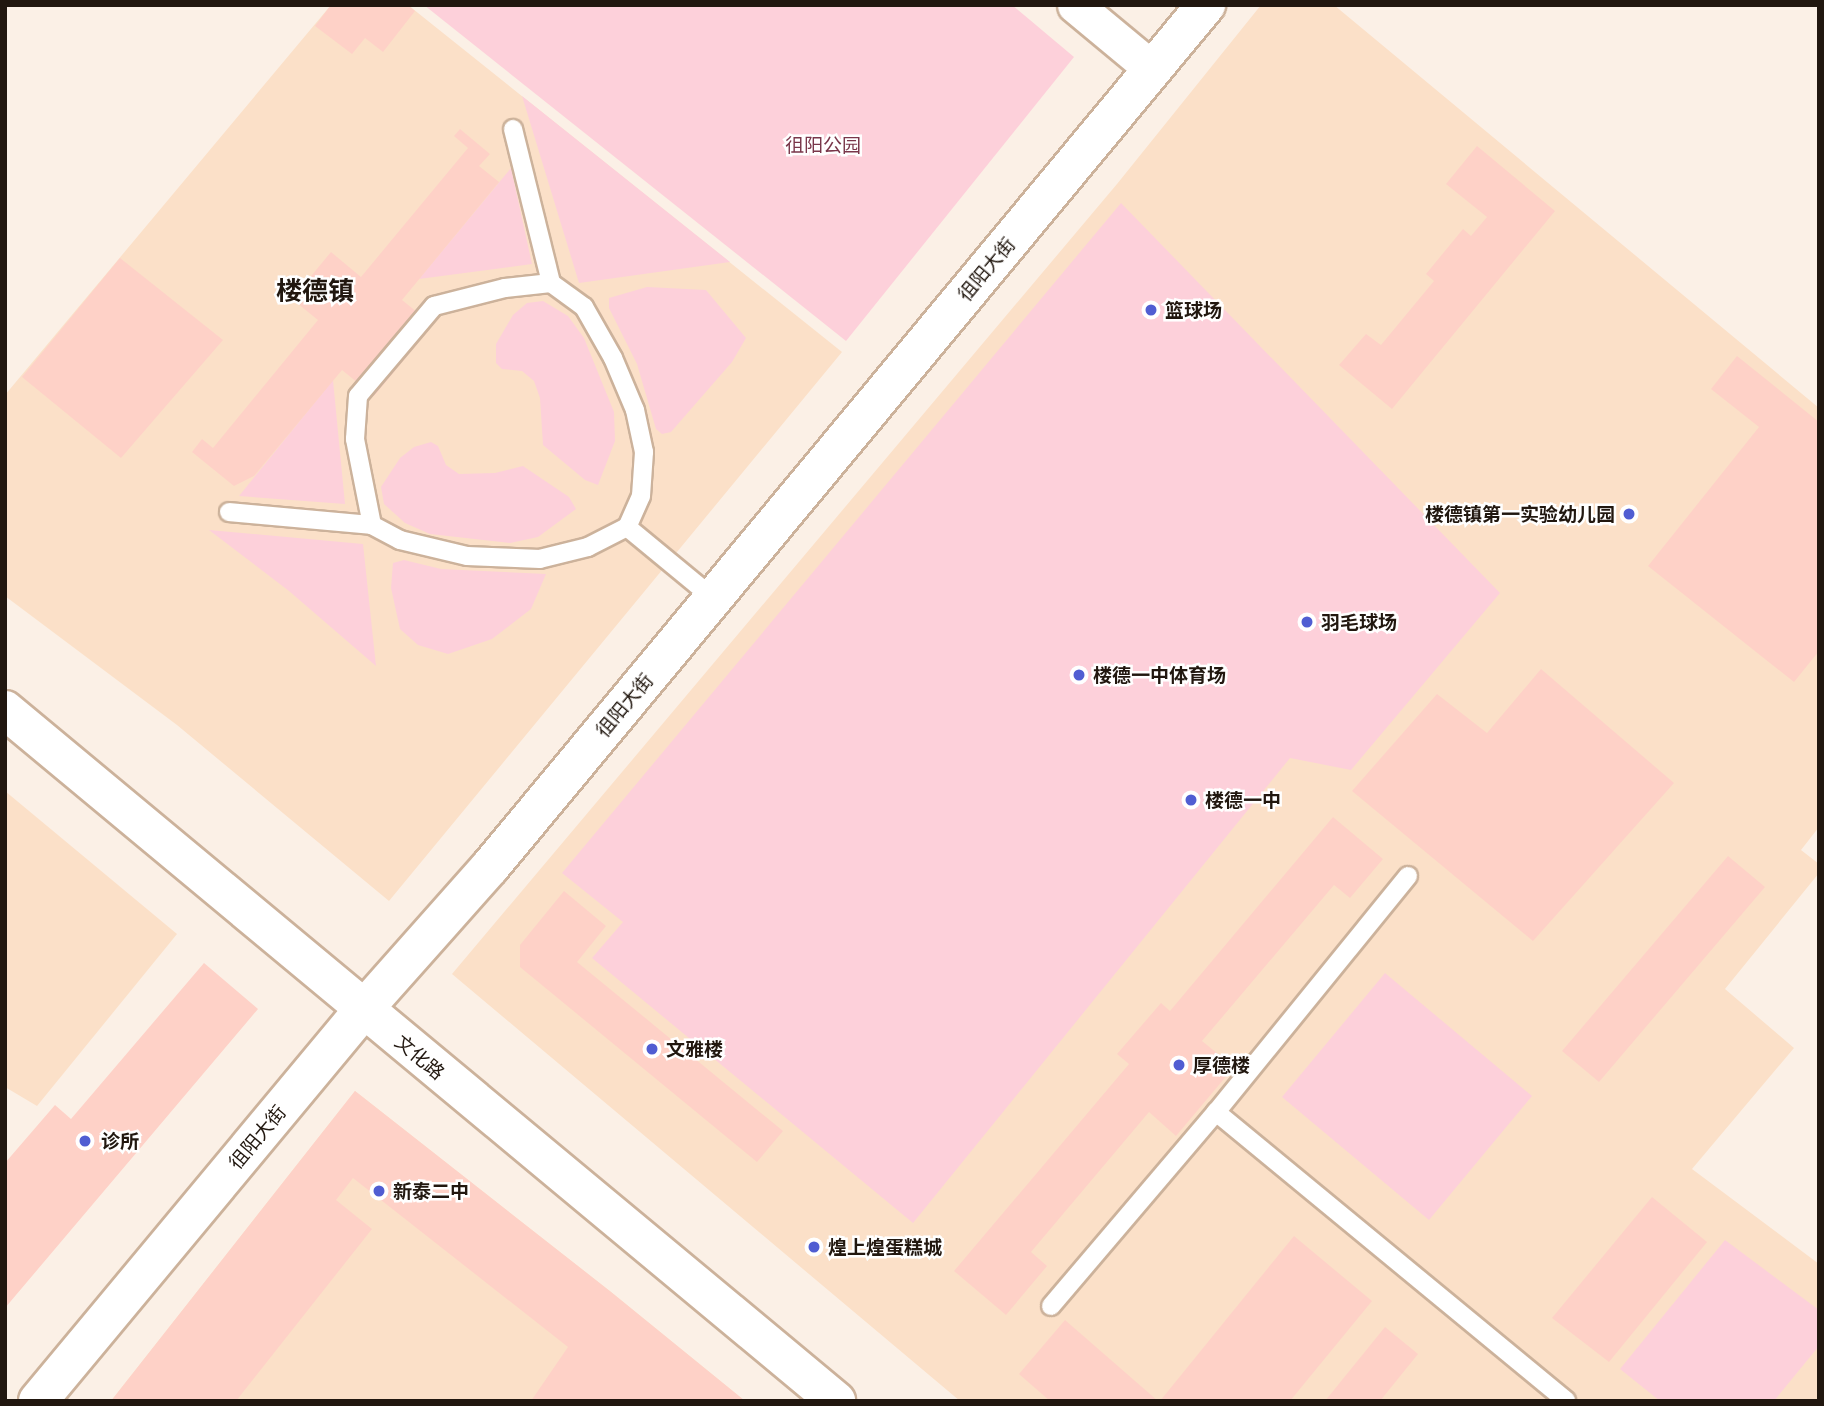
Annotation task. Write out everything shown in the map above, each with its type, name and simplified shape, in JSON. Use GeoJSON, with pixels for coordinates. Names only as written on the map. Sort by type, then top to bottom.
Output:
{"type":"FeatureCollection","features":[{"type":"Feature","properties":{"kind":"street"},"geometry":{"type":"LineString","coordinates":[[1075,5],[1152,69]]}},
{"type":"Feature","properties":{"kind":"street","name":"徂阳大街"},"geometry":{"type":"LineString","coordinates":[[38,1401],[363,1010],[490,867],[1206,5]]}},
{"type":"Feature","properties":{"kind":"street","name":"文化路"},"geometry":{"type":"LineString","coordinates":[[5,710],[836,1401]]}},
{"type":"Feature","properties":{"kind":"lane"},"geometry":{"type":"LineString","coordinates":[[229,512],[372,525],[400,540],[467,556],[540,558],[588,547],[627,527],[641,496],[644,452],[635,410],[613,358],[584,307],[551,283],[513,129]]}},
{"type":"Feature","properties":{"kind":"lane"},"geometry":{"type":"LineString","coordinates":[[372,525],[355,439],[358,396],[433,306],[505,288],[551,283]]}},
{"type":"Feature","properties":{"kind":"lane"},"geometry":{"type":"LineString","coordinates":[[627,527],[713,598]]}},
{"type":"Feature","properties":{"kind":"lane"},"geometry":{"type":"LineString","coordinates":[[1051,1306],[1216,1112],[1408,876]]}},
{"type":"Feature","properties":{"kind":"lane"},"geometry":{"type":"LineString","coordinates":[[1216,1112],[1566,1401]]}},
{"type":"Feature","properties":{"kind":"shaded area"},"geometry":{"type":"Polygon","coordinates":[[[331,5],[408,5],[842,352],[389,901],[177,725],[5,596],[5,395],[331,5]]]}},
{"type":"Feature","properties":{"kind":"shaded area","name":"楼德一中"},"geometry":{"type":"Polygon","coordinates":[[[1261,5],[1334,5],[1819,408],[1819,827],[1801,850],[1819,864],[1819,873],[1725,989],[1794,1048],[1692,1169],[1819,1264],[1819,1401],[960,1401],[452,974],[1117,184],[1261,5]]]}},
{"type":"Feature","properties":{"kind":"shaded area"},"geometry":{"type":"Polygon","coordinates":[[[5,791],[177,934],[37,1106],[5,1087],[5,791]]]}},
{"type":"Feature","properties":{"kind":"shaded area","name":"新泰二中"},"geometry":{"type":"Polygon","coordinates":[[[355,1091],[611,1292],[745,1401],[111,1401],[355,1091]]]}},
{"type":"Feature","properties":{"kind":"green space","name":"徂阳公园"},"geometry":{"type":"Polygon","coordinates":[[[424,5],[1012,5],[1074,57],[846,341],[424,5]]]}},
{"type":"Feature","properties":{"kind":"green space"},"geometry":{"type":"Polygon","coordinates":[[[522,96],[730,262],[579,283],[522,96]]]}},
{"type":"Feature","properties":{"kind":"green space"},"geometry":{"type":"Polygon","coordinates":[[[511,168],[532,264],[419,279],[511,168]]]}},
{"type":"Feature","properties":{"kind":"green space","name":"楼德一中体育场"},"geometry":{"type":"Polygon","coordinates":[[[1121,203],[1500,593],[1351,770],[1290,758],[913,1223],[592,958],[623,922],[562,873],[1121,203]]]}},
{"type":"Feature","properties":{"kind":"green space"},"geometry":{"type":"Polygon","coordinates":[[[647,287],[706,290],[746,338],[732,362],[671,432],[662,434],[656,429],[637,364],[609,308],[609,298],[647,287]]]}},
{"type":"Feature","properties":{"kind":"green space"},"geometry":{"type":"Polygon","coordinates":[[[543,301],[568,316],[584,338],[614,412],[615,441],[598,485],[585,480],[543,445],[540,398],[534,381],[522,371],[502,369],[496,363],[496,344],[513,315],[527,303],[543,301]]]}},
{"type":"Feature","properties":{"kind":"green space"},"geometry":{"type":"Polygon","coordinates":[[[333,380],[345,504],[239,496],[333,380]]]}},
{"type":"Feature","properties":{"kind":"green space"},"geometry":{"type":"Polygon","coordinates":[[[431,442],[438,446],[446,465],[459,474],[495,473],[523,466],[569,497],[576,509],[538,537],[510,543],[430,534],[405,523],[384,504],[381,487],[400,458],[414,447],[431,442]]]}},
{"type":"Feature","properties":{"kind":"green space"},"geometry":{"type":"Polygon","coordinates":[[[209,530],[363,544],[376,666],[289,591],[209,530]]]}},
{"type":"Feature","properties":{"kind":"green space"},"geometry":{"type":"Polygon","coordinates":[[[404,560],[441,569],[546,574],[531,609],[492,639],[448,654],[418,645],[400,629],[391,588],[393,563],[404,560]]]}},
{"type":"Feature","properties":{"kind":"green space"},"geometry":{"type":"Polygon","coordinates":[[[1385,973],[1532,1096],[1429,1220],[1282,1097],[1385,973]]]}},
{"type":"Feature","properties":{"kind":"green space"},"geometry":{"type":"Polygon","coordinates":[[[1725,1240],[1819,1310],[1819,1346],[1774,1401],[1660,1401],[1620,1369],[1725,1240]]]}},
{"type":"Feature","properties":{"kind":"building"},"geometry":{"type":"Polygon","coordinates":[[[331,5],[408,5],[415,11],[383,52],[365,38],[352,54],[315,26],[331,5]]]}},
{"type":"Feature","properties":{"kind":"building"},"geometry":{"type":"Polygon","coordinates":[[[460,129],[490,154],[479,166],[499,182],[402,300],[433,325],[374,396],[342,370],[254,476],[234,486],[192,452],[202,439],[213,448],[318,320],[292,299],[331,252],[361,277],[468,148],[454,136],[460,129]]]}},
{"type":"Feature","properties":{"kind":"building"},"geometry":{"type":"Polygon","coordinates":[[[1477,146],[1555,211],[1392,409],[1339,365],[1366,334],[1381,345],[1434,281],[1426,274],[1463,229],[1471,236],[1487,217],[1446,184],[1477,146]]]}},
{"type":"Feature","properties":{"kind":"building"},"geometry":{"type":"Polygon","coordinates":[[[120,258],[223,340],[121,458],[22,377],[120,258]]]}},
{"type":"Feature","properties":{"kind":"building"},"geometry":{"type":"Polygon","coordinates":[[[1737,356],[1819,422],[1819,651],[1794,682],[1648,566],[1759,427],[1711,389],[1737,356]]]}},
{"type":"Feature","properties":{"kind":"building"},"geometry":{"type":"Polygon","coordinates":[[[1541,669],[1674,783],[1533,941],[1352,791],[1437,694],[1487,733],[1541,669]]]}},
{"type":"Feature","properties":{"kind":"building","name":"厚德楼"},"geometry":{"type":"Polygon","coordinates":[[[1333,817],[1383,859],[1350,898],[1334,885],[1202,1041],[1234,1067],[1176,1136],[1149,1112],[1031,1252],[1047,1266],[1006,1315],[954,1271],[1129,1064],[1117,1054],[1161,1003],[1170,1011],[1333,817]]]}},
{"type":"Feature","properties":{"kind":"building"},"geometry":{"type":"Polygon","coordinates":[[[1728,856],[1765,887],[1599,1082],[1562,1051],[1728,856]]]}},
{"type":"Feature","properties":{"kind":"building","name":"文雅楼"},"geometry":{"type":"Polygon","coordinates":[[[564,891],[606,926],[577,962],[783,1131],[757,1162],[520,967],[520,945],[564,891]]]}},
{"type":"Feature","properties":{"kind":"building","name":"诊所"},"geometry":{"type":"Polygon","coordinates":[[[204,963],[258,1009],[5,1308],[5,1163],[55,1105],[71,1119],[204,963]]]}},
{"type":"Feature","properties":{"kind":"building","name":"新泰二中"},"geometry":{"type":"Polygon","coordinates":[[[355,1091],[745,1401],[531,1401],[568,1347],[353,1178],[336,1200],[372,1229],[236,1401],[111,1401],[355,1091]]]}},
{"type":"Feature","properties":{"kind":"building"},"geometry":{"type":"Polygon","coordinates":[[[1652,1197],[1707,1242],[1609,1362],[1552,1318],[1652,1197]]]}},
{"type":"Feature","properties":{"kind":"building"},"geometry":{"type":"Polygon","coordinates":[[[1294,1236],[1372,1301],[1290,1401],[1160,1401],[1294,1236]]]}},
{"type":"Feature","properties":{"kind":"building"},"geometry":{"type":"Polygon","coordinates":[[[1065,1320],[1158,1401],[1050,1401],[1019,1374],[1065,1320]]]}},
{"type":"Feature","properties":{"kind":"building"},"geometry":{"type":"Polygon","coordinates":[[[1385,1327],[1418,1354],[1380,1401],[1325,1401],[1385,1327]]]}},
{"type":"Feature","properties":{"kind":"place","name":"篮球场"},"geometry":{"type":"Point","coordinates":[1151,310]}},
{"type":"Feature","properties":{"kind":"place","name":"楼德镇第一实验幼儿园"},"geometry":{"type":"Point","coordinates":[1629,514]}},
{"type":"Feature","properties":{"kind":"place","name":"羽毛球场"},"geometry":{"type":"Point","coordinates":[1307,622]}},
{"type":"Feature","properties":{"kind":"place","name":"楼德一中体育场"},"geometry":{"type":"Point","coordinates":[1079,675]}},
{"type":"Feature","properties":{"kind":"place","name":"楼德一中"},"geometry":{"type":"Point","coordinates":[1191,800]}},
{"type":"Feature","properties":{"kind":"place","name":"文雅楼"},"geometry":{"type":"Point","coordinates":[652,1049]}},
{"type":"Feature","properties":{"kind":"place","name":"厚德楼"},"geometry":{"type":"Point","coordinates":[1179,1065]}},
{"type":"Feature","properties":{"kind":"place","name":"诊所"},"geometry":{"type":"Point","coordinates":[85,1141]}},
{"type":"Feature","properties":{"kind":"place","name":"新泰二中"},"geometry":{"type":"Point","coordinates":[379,1191]}},
{"type":"Feature","properties":{"kind":"place","name":"煌上煌蛋糕城"},"geometry":{"type":"Point","coordinates":[814,1247]}},
{"type":"Feature","properties":{"kind":"district","name":"楼德镇"},"geometry":{"type":"Point","coordinates":[315,290]}}]}
